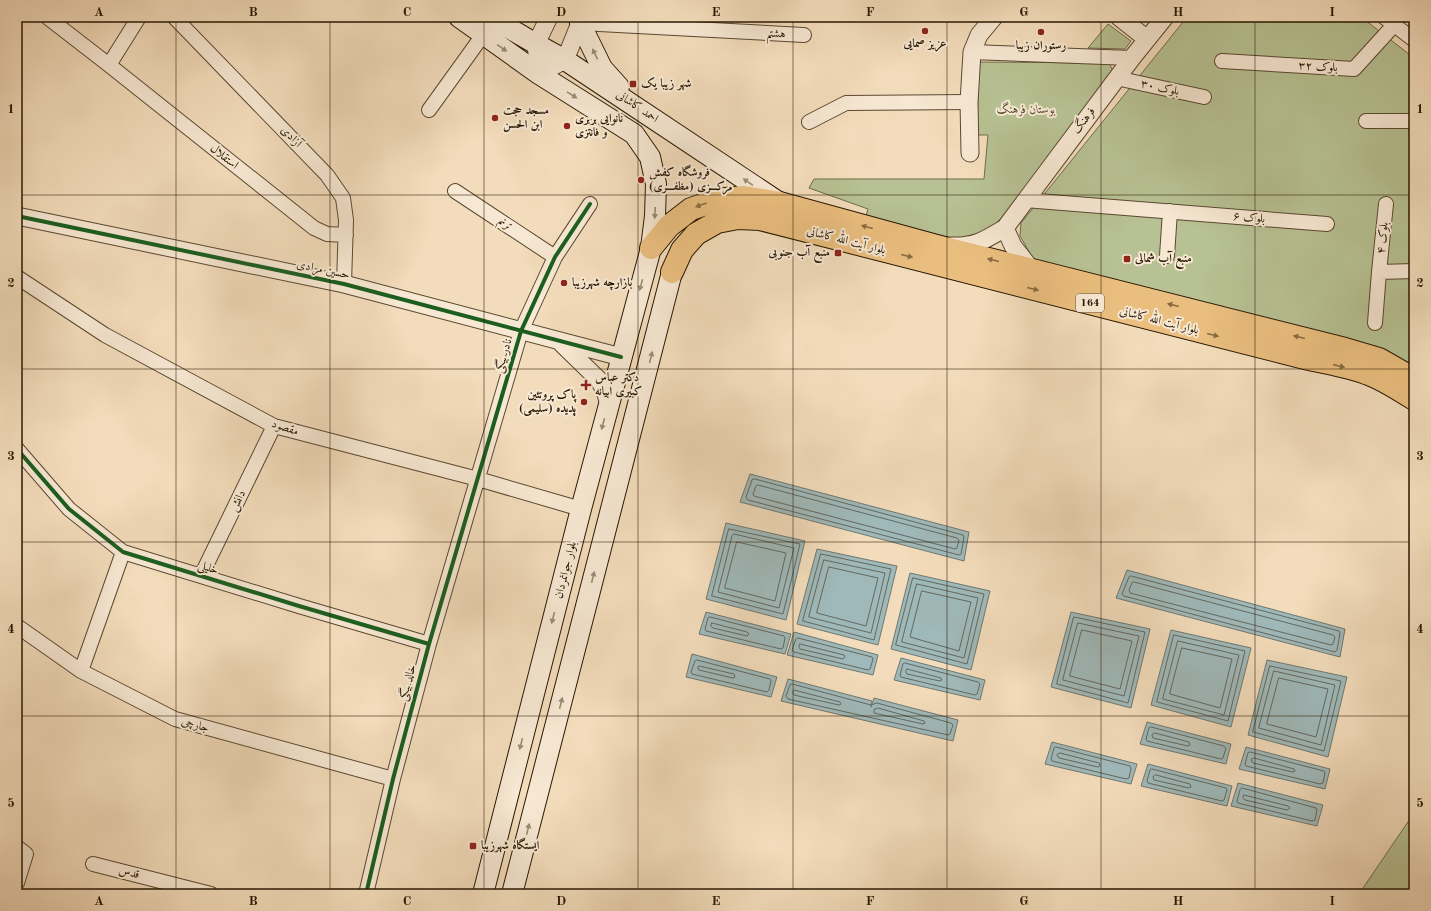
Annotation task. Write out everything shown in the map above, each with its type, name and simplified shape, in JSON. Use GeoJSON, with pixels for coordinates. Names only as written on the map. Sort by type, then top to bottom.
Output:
{"type":"FeatureCollection","features":[{"type":"Feature","properties":{"kind":"main road","name":"احمد کاشانی"},"geometry":{"type":"LineString","coordinates":[[459,17],[536,44],[565,60],[780,203]]}},
{"type":"Feature","properties":{"kind":"main road"},"geometry":{"type":"LineString","coordinates":[[581,20],[602,68],[636,107]]}},
{"type":"Feature","properties":{"kind":"main road","name":"احمد کاشانی"},"geometry":{"type":"LineString","coordinates":[[487,26],[539,74],[634,134],[650,157],[656,184],[655,216],[651,248]]}},
{"type":"Feature","properties":{"kind":"main road","name":"بلوار آیت الله کاشانی"},"geometry":{"type":"LineString","coordinates":[[651,248],[669,226],[691,209],[717,200],[744,197],[780,203],[937,246],[1345,349],[1379,359],[1414,379]]}},
{"type":"Feature","properties":{"kind":"main road","name":"بلوار آیت الله کاشانی"},"geometry":{"type":"LineString","coordinates":[[672,272],[682,250],[696,234],[717,222],[738,218],[760,219],[1348,368],[1371,375],[1414,399]]}},
{"type":"Feature","properties":{"kind":"main road","name":"بلوار جوانمردان"},"geometry":{"type":"LineString","coordinates":[[483,894],[581,509],[651,248]]}},
{"type":"Feature","properties":{"kind":"main road"},"geometry":{"type":"LineString","coordinates":[[512,894],[672,272]]}},
{"type":"Feature","properties":{"kind":"street"},"geometry":{"type":"LineString","coordinates":[[47,17],[109,65],[139,17]]}},
{"type":"Feature","properties":{"kind":"street","name":"آزادی"},"geometry":{"type":"LineString","coordinates":[[174,17],[327,175],[342,198],[346,220],[344,284]]}},
{"type":"Feature","properties":{"kind":"street"},"geometry":{"type":"LineString","coordinates":[[549,17],[536,44],[539,74],[565,60],[581,20]]}},
{"type":"Feature","properties":{"kind":"street"},"geometry":{"type":"LineString","coordinates":[[970,153],[969,102],[972,52],[979,35],[994,17]]}},
{"type":"Feature","properties":{"kind":"street"},"geometry":{"type":"LineString","coordinates":[[1119,17],[1147,39]]}},
{"type":"Feature","properties":{"kind":"street","name":"فرهنگ"},"geometry":{"type":"LineString","coordinates":[[1005,228],[1116,78],[1166,17]]}},
{"type":"Feature","properties":{"kind":"street","name":"هشتم"},"geometry":{"type":"LineString","coordinates":[[581,20],[804,36]]}},
{"type":"Feature","properties":{"kind":"street"},"geometry":{"type":"LineString","coordinates":[[1389,21],[1414,40]]}},
{"type":"Feature","properties":{"kind":"street","name":"بلوک ۳۲"},"geometry":{"type":"LineString","coordinates":[[1222,61],[1354,69],[1389,21]]}},
{"type":"Feature","properties":{"kind":"street"},"geometry":{"type":"LineString","coordinates":[[429,110],[487,26]]}},
{"type":"Feature","properties":{"kind":"street"},"geometry":{"type":"LineString","coordinates":[[972,52],[1132,58]]}},
{"type":"Feature","properties":{"kind":"street","name":"استقلال"},"geometry":{"type":"LineString","coordinates":[[109,65],[314,228],[327,234],[346,235]]}},
{"type":"Feature","properties":{"kind":"street","name":"بلوک ۳۰"},"geometry":{"type":"LineString","coordinates":[[1116,78],[1204,97]]}},
{"type":"Feature","properties":{"kind":"street"},"geometry":{"type":"LineString","coordinates":[[809,122],[846,103],[969,102]]}},
{"type":"Feature","properties":{"kind":"street"},"geometry":{"type":"LineString","coordinates":[[1366,121],[1414,121]]}},
{"type":"Feature","properties":{"kind":"street","name":"ترنم"},"geometry":{"type":"LineString","coordinates":[[455,191],[555,257]]}},
{"type":"Feature","properties":{"kind":"street","name":"بلوک ۶"},"geometry":{"type":"LineString","coordinates":[[1025,200],[1327,224]]}},
{"type":"Feature","properties":{"kind":"street","name":"نادر بیگی"},"geometry":{"type":"LineString","coordinates":[[478,479],[521,331],[555,257],[590,204]]}},
{"type":"Feature","properties":{"kind":"street","name":"بلوک ۴"},"geometry":{"type":"LineString","coordinates":[[1375,323],[1386,204]]}},
{"type":"Feature","properties":{"kind":"street"},"geometry":{"type":"LineString","coordinates":[[1167,256],[1170,211]]}},
{"type":"Feature","properties":{"kind":"street","name":"حسین مرادی"},"geometry":{"type":"LineString","coordinates":[[17,216],[344,284],[621,357]]}},
{"type":"Feature","properties":{"kind":"street"},"geometry":{"type":"LineString","coordinates":[[937,246],[964,246],[982,242],[1005,228],[1013,246],[1031,269]]}},
{"type":"Feature","properties":{"kind":"street","name":"بلوک ۴"},"geometry":{"type":"LineString","coordinates":[[1379,272],[1414,271]]}},
{"type":"Feature","properties":{"kind":"street","name":"مقصود"},"geometry":{"type":"LineString","coordinates":[[17,277],[105,335],[274,426],[478,479],[581,509]]}},
{"type":"Feature","properties":{"kind":"street","name":"حسین مرادی"},"geometry":{"type":"LineString","coordinates":[[559,341],[599,380],[605,391],[609,404]]}},
{"type":"Feature","properties":{"kind":"street","name":"دانش"},"geometry":{"type":"LineString","coordinates":[[201,576],[274,426]]}},
{"type":"Feature","properties":{"kind":"street","name":"خلیلی"},"geometry":{"type":"LineString","coordinates":[[17,449],[69,509],[123,552],[430,644]]}},
{"type":"Feature","properties":{"kind":"street","name":"خالد بیگی"},"geometry":{"type":"LineString","coordinates":[[366,894],[393,779],[430,644],[478,479]]}},
{"type":"Feature","properties":{"kind":"street"},"geometry":{"type":"LineString","coordinates":[[81,671],[123,552]]}},
{"type":"Feature","properties":{"kind":"street","name":"جارچی"},"geometry":{"type":"LineString","coordinates":[[17,626],[81,671],[175,720],[393,779]]}},
{"type":"Feature","properties":{"kind":"street"},"geometry":{"type":"LineString","coordinates":[[17,883],[22,850]]}},
{"type":"Feature","properties":{"kind":"street","name":"قدس"},"geometry":{"type":"LineString","coordinates":[[93,864],[211,894]]}},
{"type":"Feature","properties":{"kind":"green space"},"geometry":{"type":"Polygon","coordinates":[[[1187,17],[1361,17],[1414,58],[1414,368],[1035,262],[1020,236],[1021,223],[1187,17]]]}},
{"type":"Feature","properties":{"kind":"green space"},"geometry":{"type":"Polygon","coordinates":[[[1108,24],[1131,41],[1125,49],[1088,48],[1108,24]]]}},
{"type":"Feature","properties":{"kind":"green space","name":"بوستان فرهنگ"},"geometry":{"type":"Polygon","coordinates":[[[979,62],[1109,63],[1113,71],[1015,202],[995,225],[978,234],[957,240],[865,219],[868,209],[809,188],[814,179],[984,179],[988,135],[977,135],[979,62]]]}},
{"type":"Feature","properties":{"kind":"green space"},"geometry":{"type":"Polygon","coordinates":[[[1414,813],[1414,894],[1359,894],[1414,813]]]}},
{"type":"Feature","properties":{"kind":"water"},"geometry":{"type":"Polygon","coordinates":[[[750,474],[969,532],[964,561],[740,502],[750,474]]]}},
{"type":"Feature","properties":{"kind":"water"},"geometry":{"type":"Polygon","coordinates":[[[726,523],[805,541],[786,620],[706,599],[726,523]]]}},
{"type":"Feature","properties":{"kind":"water"},"geometry":{"type":"Polygon","coordinates":[[[817,549],[897,566],[878,645],[797,624],[817,549]]]}},
{"type":"Feature","properties":{"kind":"water"},"geometry":{"type":"Polygon","coordinates":[[[1127,570],[1345,629],[1340,657],[1116,598],[1127,570]]]}},
{"type":"Feature","properties":{"kind":"water"},"geometry":{"type":"Polygon","coordinates":[[[910,573],[990,591],[971,670],[891,649],[910,573]]]}},
{"type":"Feature","properties":{"kind":"water"},"geometry":{"type":"Polygon","coordinates":[[[706,612],[791,634],[785,654],[699,634],[706,612]]]}},
{"type":"Feature","properties":{"kind":"water"},"geometry":{"type":"Polygon","coordinates":[[[1071,612],[1150,629],[1131,708],[1051,687],[1071,612]]]}},
{"type":"Feature","properties":{"kind":"water"},"geometry":{"type":"Polygon","coordinates":[[[1171,630],[1251,648],[1231,727],[1151,705],[1171,630]]]}},
{"type":"Feature","properties":{"kind":"water"},"geometry":{"type":"Polygon","coordinates":[[[794,632],[878,655],[873,675],[787,655],[794,632]]]}},
{"type":"Feature","properties":{"kind":"water"},"geometry":{"type":"Polygon","coordinates":[[[692,654],[777,677],[771,697],[686,677],[692,654]]]}},
{"type":"Feature","properties":{"kind":"water"},"geometry":{"type":"Polygon","coordinates":[[[901,658],[985,680],[980,700],[894,680],[901,658]]]}},
{"type":"Feature","properties":{"kind":"water"},"geometry":{"type":"Polygon","coordinates":[[[1267,660],[1347,677],[1328,757],[1248,735],[1267,660]]]}},
{"type":"Feature","properties":{"kind":"water"},"geometry":{"type":"Polygon","coordinates":[[[788,679],[872,701],[871,707],[874,698],[958,720],[953,741],[781,701],[788,679]]]}},
{"type":"Feature","properties":{"kind":"water"},"geometry":{"type":"Polygon","coordinates":[[[1147,722],[1231,744],[1226,764],[1140,744],[1147,722]]]}},
{"type":"Feature","properties":{"kind":"water"},"geometry":{"type":"Polygon","coordinates":[[[1052,742],[1137,764],[1131,784],[1045,764],[1052,742]]]}},
{"type":"Feature","properties":{"kind":"water"},"geometry":{"type":"Polygon","coordinates":[[[1246,747],[1330,769],[1325,789],[1239,769],[1246,747]]]}},
{"type":"Feature","properties":{"kind":"water"},"geometry":{"type":"Polygon","coordinates":[[[1148,764],[1232,786],[1227,806],[1141,786],[1148,764]]]}},
{"type":"Feature","properties":{"kind":"water"},"geometry":{"type":"Polygon","coordinates":[[[1238,783],[1323,805],[1317,826],[1231,806],[1238,783]]]}},
{"type":"Feature","properties":{"kind":"cycle path"},"geometry":{"type":"LineString","coordinates":[[366,894],[393,779],[429,644],[521,331],[555,257],[590,204]]}},
{"type":"Feature","properties":{"kind":"cycle path"},"geometry":{"type":"LineString","coordinates":[[17,216],[344,284],[621,357]]}},
{"type":"Feature","properties":{"kind":"cycle path"},"geometry":{"type":"LineString","coordinates":[[17,449],[69,509],[123,552],[429,644]]}},
{"type":"Feature","properties":{"kind":"place","name":"عزیز صمایی"},"geometry":{"type":"Point","coordinates":[925,31]}},
{"type":"Feature","properties":{"kind":"place","name":"رستوران زیبا"},"geometry":{"type":"Point","coordinates":[1041,32]}},
{"type":"Feature","properties":{"kind":"place","name":"شهر زیبا یک"},"geometry":{"type":"Point","coordinates":[633,84]}},
{"type":"Feature","properties":{"kind":"place","name":"مسجد حجت ابن الحسن"},"geometry":{"type":"Point","coordinates":[495,118]}},
{"type":"Feature","properties":{"kind":"place","name":"نانوایی بربری و فانتزی"},"geometry":{"type":"Point","coordinates":[567,126]}},
{"type":"Feature","properties":{"kind":"place","name":"فروشگاه کفش مرکـــزی (مظفـــری)"},"geometry":{"type":"Point","coordinates":[641,180]}},
{"type":"Feature","properties":{"kind":"place","name":"منبع آب جنوبی"},"geometry":{"type":"Point","coordinates":[838,253]}},
{"type":"Feature","properties":{"kind":"place","name":"منبع آب شمالی"},"geometry":{"type":"Point","coordinates":[1127,259]}},
{"type":"Feature","properties":{"kind":"place","name":"بازارچه شهرزیبا"},"geometry":{"type":"Point","coordinates":[564,283]}},
{"type":"Feature","properties":{"kind":"place","name":"دکتر عباس کبیری ابیانه"},"geometry":{"type":"Point","coordinates":[586,385]}},
{"type":"Feature","properties":{"kind":"place","name":"پاک پروتئین پدیده (سلیمی)"},"geometry":{"type":"Point","coordinates":[584,402]}},
{"type":"Feature","properties":{"kind":"place","name":"ایستگاه شهرزیبا"},"geometry":{"type":"Point","coordinates":[473,846]}}]}
